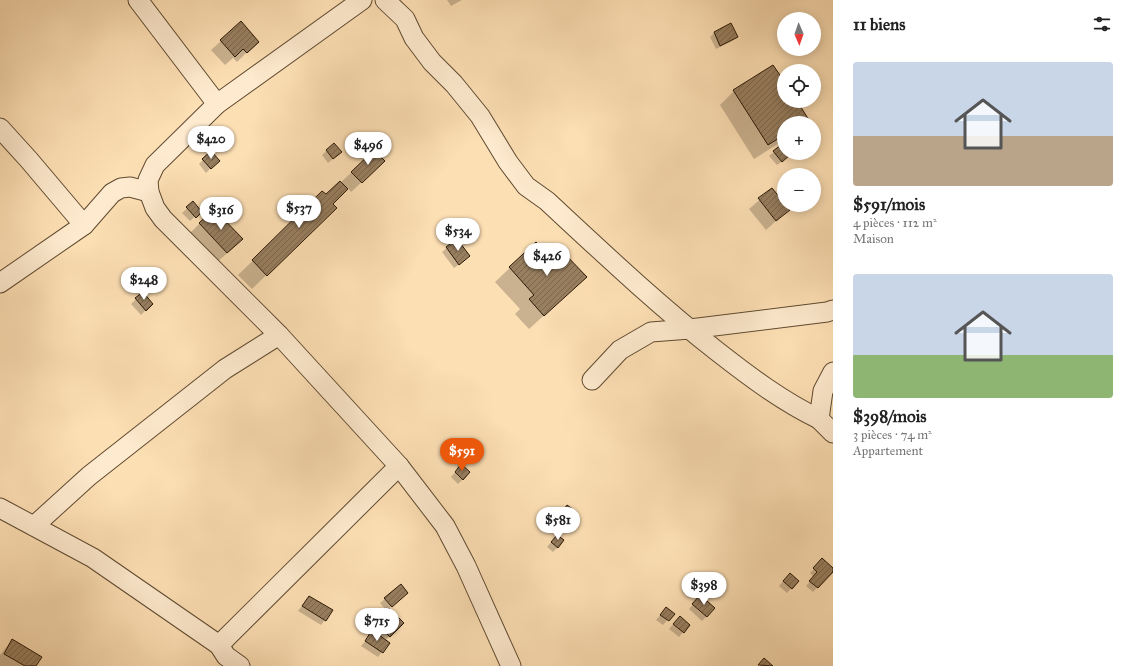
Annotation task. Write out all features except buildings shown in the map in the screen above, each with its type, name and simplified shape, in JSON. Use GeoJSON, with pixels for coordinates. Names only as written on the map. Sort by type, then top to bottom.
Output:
{"type":"FeatureCollection","features":[{"type":"Feature","properties":{"kind":"street"},"geometry":{"type":"LineString","coordinates":[[138,0],[217,104]]}},
{"type":"Feature","properties":{"kind":"street"},"geometry":{"type":"LineString","coordinates":[[362,0],[217,104],[155,165],[148,180],[148,192],[155,208],[164,219],[279,335],[399,466],[445,526],[466,566],[511,666]]}},
{"type":"Feature","properties":{"kind":"street"},"geometry":{"type":"LineString","coordinates":[[385,0],[405,19],[414,38],[432,62],[454,84],[480,116],[508,162],[526,186],[547,202],[690,329],[771,392],[795,407],[819,419],[833,433]]}},
{"type":"Feature","properties":{"kind":"street"},"geometry":{"type":"LineString","coordinates":[[0,128],[84,225]]}},
{"type":"Feature","properties":{"kind":"street"},"geometry":{"type":"LineString","coordinates":[[0,283],[84,225],[112,193],[121,188],[130,187],[148,192]]}},
{"type":"Feature","properties":{"kind":"street"},"geometry":{"type":"LineString","coordinates":[[592,380],[620,350],[651,332],[690,329],[833,310]]}},
{"type":"Feature","properties":{"kind":"street"},"geometry":{"type":"LineString","coordinates":[[34,526],[89,476],[225,369],[279,335]]}},
{"type":"Feature","properties":{"kind":"street"},"geometry":{"type":"LineString","coordinates":[[819,419],[823,391],[833,372]]}},
{"type":"Feature","properties":{"kind":"street"},"geometry":{"type":"LineString","coordinates":[[219,645],[399,466]]}},
{"type":"Feature","properties":{"kind":"street"},"geometry":{"type":"LineString","coordinates":[[0,508],[93,558],[219,645],[226,656],[240,666]]}}]}
